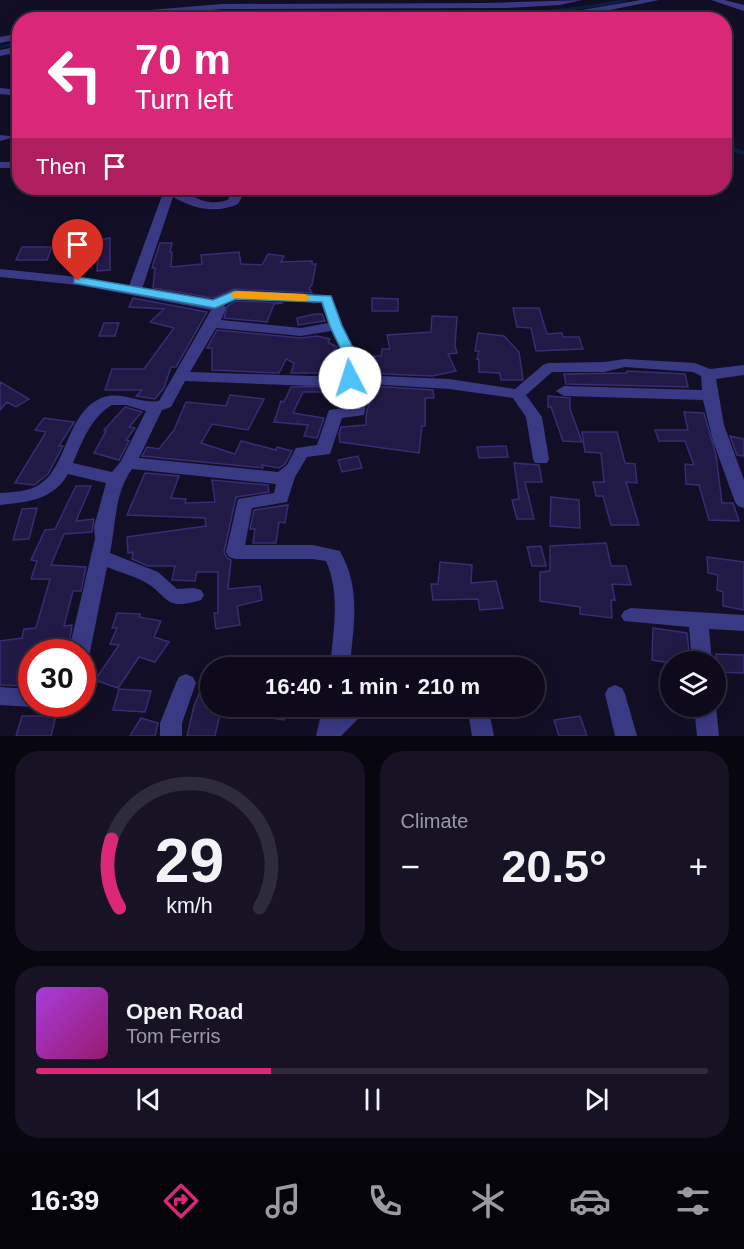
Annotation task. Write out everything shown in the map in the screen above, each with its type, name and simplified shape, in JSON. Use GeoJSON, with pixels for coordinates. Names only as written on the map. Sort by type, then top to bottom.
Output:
{"type":"FeatureCollection","features":[{"type":"Feature","properties":{"kind":"street"},"geometry":{"type":"LineString","coordinates":[[159,12],[198,7],[503,6],[578,0]]}},
{"type":"Feature","properties":{"kind":"street"},"geometry":{"type":"LineString","coordinates":[[587,12],[655,0]]}},
{"type":"Feature","properties":{"kind":"street"},"geometry":{"type":"LineString","coordinates":[[715,0],[744,8]]}},
{"type":"Feature","properties":{"kind":"street"},"geometry":{"type":"LineString","coordinates":[[320,12],[321,5]]}},
{"type":"Feature","properties":{"kind":"street"},"geometry":{"type":"LineString","coordinates":[[134,291],[167,195]]}},
{"type":"Feature","properties":{"kind":"street"},"geometry":{"type":"LineString","coordinates":[[181,195],[194,203],[225,205],[234,201],[236,195]]}},
{"type":"Feature","properties":{"kind":"street"},"geometry":{"type":"LineString","coordinates":[[0,273],[78,281],[215,304],[234,295],[324,298],[329,301],[336,326],[351,356],[357,379],[358,411],[335,414],[324,450],[302,452],[292,472],[279,478],[128,463]]}},
{"type":"Feature","properties":{"kind":"street"},"geometry":{"type":"LineString","coordinates":[[0,499],[33,496],[50,488],[64,467],[75,439],[87,418],[99,406],[110,400],[120,399],[155,408],[165,404],[213,323],[219,308],[215,304]]}},
{"type":"Feature","properties":{"kind":"street"},"geometry":{"type":"LineString","coordinates":[[213,323],[301,332],[336,326]]}},
{"type":"Feature","properties":{"kind":"street"},"geometry":{"type":"LineString","coordinates":[[518,394],[548,368],[604,367],[625,363],[695,368],[710,374],[744,370]]}},
{"type":"Feature","properties":{"kind":"street"},"geometry":{"type":"LineString","coordinates":[[710,374],[709,395],[736,461],[744,502]]}},
{"type":"Feature","properties":{"kind":"street"},"geometry":{"type":"LineString","coordinates":[[180,376],[312,381],[357,379],[449,384],[518,394],[534,417],[541,459]]}},
{"type":"Feature","properties":{"kind":"street"},"geometry":{"type":"LineString","coordinates":[[564,391],[709,395]]}},
{"type":"Feature","properties":{"kind":"street"},"geometry":{"type":"LineString","coordinates":[[83,639],[104,539],[103,527],[116,479],[128,463],[155,408]]}},
{"type":"Feature","properties":{"kind":"street"},"geometry":{"type":"LineString","coordinates":[[64,467],[116,479]]}},
{"type":"Feature","properties":{"kind":"street"},"geometry":{"type":"LineString","coordinates":[[287,476],[281,498],[244,503],[235,552],[313,552],[333,556],[343,578],[345,597],[341,657]]}},
{"type":"Feature","properties":{"kind":"street"},"geometry":{"type":"LineString","coordinates":[[99,556],[151,577],[174,597],[194,595]]}},
{"type":"Feature","properties":{"kind":"street"},"geometry":{"type":"LineString","coordinates":[[631,616],[744,623]]}},
{"type":"Feature","properties":{"kind":"street"},"geometry":{"type":"LineString","coordinates":[[698,621],[701,651]]}},
{"type":"Feature","properties":{"kind":"street"},"geometry":{"type":"LineString","coordinates":[[171,736],[171,723],[186,683]]}},
{"type":"Feature","properties":{"kind":"street"},"geometry":{"type":"LineString","coordinates":[[615,694],[626,736]]}},
{"type":"Feature","properties":{"kind":"street"},"geometry":{"type":"LineString","coordinates":[[0,696],[18,697]]}},
{"type":"Feature","properties":{"kind":"street"},"geometry":{"type":"LineString","coordinates":[[328,736],[332,717]]}},
{"type":"Feature","properties":{"kind":"street"},"geometry":{"type":"LineString","coordinates":[[328,736],[347,717]]}},
{"type":"Feature","properties":{"kind":"street"},"geometry":{"type":"LineString","coordinates":[[479,717],[483,736]]}},
{"type":"Feature","properties":{"kind":"street"},"geometry":{"type":"LineString","coordinates":[[706,717],[708,736]]}},
{"type":"Feature","properties":{"kind":"building"},"geometry":{"type":"Polygon","coordinates":[[[110,238],[110,270],[97,271],[99,240],[110,238]]]}},
{"type":"Feature","properties":{"kind":"building"},"geometry":{"type":"Polygon","coordinates":[[[160,243],[172,243],[171,267],[202,264],[201,255],[239,252],[241,264],[262,265],[268,254],[284,256],[281,262],[312,261],[312,264],[316,264],[312,285],[309,288],[312,293],[234,289],[213,298],[153,288],[155,268],[152,268],[160,243]]]}},
{"type":"Feature","properties":{"kind":"building"},"geometry":{"type":"Polygon","coordinates":[[[22,247],[52,247],[47,260],[16,260],[22,247]]]}},
{"type":"Feature","properties":{"kind":"building"},"geometry":{"type":"Polygon","coordinates":[[[133,298],[207,312],[176,367],[171,367],[164,388],[155,399],[136,396],[142,390],[105,390],[112,369],[144,369],[174,328],[150,322],[164,309],[129,307],[133,298]]]}},
{"type":"Feature","properties":{"kind":"building"},"geometry":{"type":"Polygon","coordinates":[[[372,298],[398,299],[398,311],[372,311],[372,298]]]}},
{"type":"Feature","properties":{"kind":"building"},"geometry":{"type":"Polygon","coordinates":[[[236,301],[283,303],[274,304],[267,322],[224,318],[227,306],[236,301]]]}},
{"type":"Feature","properties":{"kind":"building"},"geometry":{"type":"Polygon","coordinates":[[[513,308],[539,308],[547,334],[562,333],[563,337],[579,337],[583,349],[536,351],[531,328],[517,327],[513,308]]]}},
{"type":"Feature","properties":{"kind":"building"},"geometry":{"type":"Polygon","coordinates":[[[322,314],[325,321],[298,325],[297,318],[322,314]]]}},
{"type":"Feature","properties":{"kind":"building"},"geometry":{"type":"Polygon","coordinates":[[[432,316],[457,317],[455,346],[457,353],[448,354],[456,371],[432,376],[360,373],[361,356],[381,356],[382,349],[390,349],[387,335],[431,332],[432,316]]]}},
{"type":"Feature","properties":{"kind":"building"},"geometry":{"type":"Polygon","coordinates":[[[104,323],[119,323],[115,336],[99,336],[104,323]]]}},
{"type":"Feature","properties":{"kind":"building"},"geometry":{"type":"Polygon","coordinates":[[[217,330],[301,338],[317,336],[330,339],[328,342],[337,347],[328,356],[339,356],[336,366],[341,366],[341,373],[291,373],[294,363],[286,359],[279,373],[212,370],[212,348],[207,348],[217,330]]]}},
{"type":"Feature","properties":{"kind":"building"},"geometry":{"type":"Polygon","coordinates":[[[478,333],[504,336],[519,352],[523,380],[501,380],[500,373],[479,372],[479,360],[477,359],[479,351],[475,351],[478,333]]]}},
{"type":"Feature","properties":{"kind":"building"},"geometry":{"type":"Polygon","coordinates":[[[627,371],[685,374],[688,387],[566,384],[564,374],[627,373],[627,371]]]}},
{"type":"Feature","properties":{"kind":"building"},"geometry":{"type":"Polygon","coordinates":[[[0,382],[29,399],[16,407],[7,402],[0,410],[0,382]]]}},
{"type":"Feature","properties":{"kind":"building"},"geometry":{"type":"Polygon","coordinates":[[[352,386],[350,397],[340,396],[341,392],[303,392],[293,413],[324,418],[317,438],[304,436],[308,425],[274,422],[281,401],[284,402],[291,387],[352,386]]]}},
{"type":"Feature","properties":{"kind":"building"},"geometry":{"type":"Polygon","coordinates":[[[372,386],[433,390],[434,398],[425,398],[425,426],[422,426],[419,453],[340,442],[341,427],[366,425],[372,386]]]}},
{"type":"Feature","properties":{"kind":"building"},"geometry":{"type":"Polygon","coordinates":[[[230,395],[264,399],[248,430],[212,424],[201,443],[235,454],[241,441],[276,450],[277,447],[292,451],[285,464],[279,468],[262,465],[263,468],[142,456],[147,447],[159,449],[174,430],[186,402],[226,406],[230,395]]]}},
{"type":"Feature","properties":{"kind":"building"},"geometry":{"type":"Polygon","coordinates":[[[548,396],[570,398],[570,409],[582,442],[563,441],[551,407],[548,407],[548,396]]]}},
{"type":"Feature","properties":{"kind":"building"},"geometry":{"type":"Polygon","coordinates":[[[125,407],[142,412],[129,427],[135,428],[126,440],[129,441],[119,460],[94,453],[106,431],[104,430],[125,407]]]}},
{"type":"Feature","properties":{"kind":"building"},"geometry":{"type":"Polygon","coordinates":[[[684,412],[704,413],[716,455],[722,503],[733,503],[739,521],[709,520],[699,485],[686,484],[685,464],[694,465],[685,441],[659,441],[655,430],[688,430],[684,412]]]}},
{"type":"Feature","properties":{"kind":"building"},"geometry":{"type":"Polygon","coordinates":[[[44,418],[74,422],[59,446],[63,446],[48,474],[34,485],[15,483],[46,432],[35,430],[44,418]]]}},
{"type":"Feature","properties":{"kind":"building"},"geometry":{"type":"Polygon","coordinates":[[[582,432],[617,432],[625,463],[635,464],[637,483],[626,482],[639,525],[611,525],[603,496],[596,496],[593,482],[604,482],[601,453],[585,452],[582,432]]]}},
{"type":"Feature","properties":{"kind":"building"},"geometry":{"type":"Polygon","coordinates":[[[730,436],[744,439],[744,456],[737,455],[730,436]]]}},
{"type":"Feature","properties":{"kind":"building"},"geometry":{"type":"Polygon","coordinates":[[[506,446],[508,457],[479,458],[477,447],[506,446]]]}},
{"type":"Feature","properties":{"kind":"building"},"geometry":{"type":"Polygon","coordinates":[[[358,456],[362,468],[342,472],[338,460],[358,456]]]}},
{"type":"Feature","properties":{"kind":"building"},"geometry":{"type":"Polygon","coordinates":[[[514,463],[539,465],[542,482],[525,482],[534,519],[517,519],[512,500],[519,499],[514,463]]]}},
{"type":"Feature","properties":{"kind":"building"},"geometry":{"type":"Polygon","coordinates":[[[145,473],[179,476],[171,498],[186,499],[185,503],[215,502],[212,480],[268,485],[269,492],[236,497],[224,552],[231,560],[228,589],[260,586],[262,600],[237,606],[240,625],[216,629],[214,613],[218,613],[218,572],[197,572],[195,581],[172,580],[175,566],[148,566],[132,559],[133,552],[128,553],[127,537],[206,526],[205,518],[127,515],[145,473]]]}},
{"type":"Feature","properties":{"kind":"building"},"geometry":{"type":"Polygon","coordinates":[[[76,486],[91,486],[76,521],[94,519],[92,532],[64,534],[51,565],[86,567],[81,591],[73,591],[64,626],[72,625],[70,639],[18,639],[18,686],[0,685],[0,641],[22,638],[24,629],[36,628],[50,579],[31,579],[37,561],[31,560],[45,530],[55,529],[76,486]]]}},
{"type":"Feature","properties":{"kind":"building"},"geometry":{"type":"Polygon","coordinates":[[[551,497],[579,500],[580,528],[550,526],[551,497]]]}},
{"type":"Feature","properties":{"kind":"building"},"geometry":{"type":"Polygon","coordinates":[[[288,505],[285,523],[279,522],[276,543],[253,543],[255,529],[250,529],[254,510],[288,505]]]}},
{"type":"Feature","properties":{"kind":"building"},"geometry":{"type":"Polygon","coordinates":[[[37,508],[29,539],[13,540],[22,509],[37,508]]]}},
{"type":"Feature","properties":{"kind":"building"},"geometry":{"type":"Polygon","coordinates":[[[606,543],[611,566],[626,566],[631,585],[612,584],[615,600],[611,600],[612,618],[580,614],[580,607],[540,601],[540,572],[550,571],[550,546],[606,543]]]}},
{"type":"Feature","properties":{"kind":"building"},"geometry":{"type":"Polygon","coordinates":[[[541,546],[546,566],[532,566],[527,547],[541,546]]]}},
{"type":"Feature","properties":{"kind":"building"},"geometry":{"type":"Polygon","coordinates":[[[707,557],[744,562],[744,610],[723,606],[723,592],[717,590],[718,575],[708,573],[707,557]]]}},
{"type":"Feature","properties":{"kind":"building"},"geometry":{"type":"Polygon","coordinates":[[[440,562],[472,565],[471,583],[496,581],[503,608],[480,610],[478,599],[433,600],[431,584],[438,584],[440,562]]]}},
{"type":"Feature","properties":{"kind":"building"},"geometry":{"type":"Polygon","coordinates":[[[117,613],[140,614],[139,617],[161,621],[154,637],[169,642],[155,662],[139,657],[118,688],[96,680],[119,645],[110,644],[117,628],[112,628],[117,613]]]}},
{"type":"Feature","properties":{"kind":"building"},"geometry":{"type":"Polygon","coordinates":[[[653,628],[687,633],[689,651],[660,651],[660,661],[652,660],[653,628]]]}},
{"type":"Feature","properties":{"kind":"building"},"geometry":{"type":"Polygon","coordinates":[[[726,654],[744,655],[744,673],[726,672],[726,654]]]}},
{"type":"Feature","properties":{"kind":"building"},"geometry":{"type":"Polygon","coordinates":[[[119,689],[151,691],[145,712],[113,710],[119,689]]]}},
{"type":"Feature","properties":{"kind":"building"},"geometry":{"type":"Polygon","coordinates":[[[200,692],[200,717],[219,717],[215,736],[187,736],[200,692]]]}},
{"type":"Feature","properties":{"kind":"building"},"geometry":{"type":"Polygon","coordinates":[[[580,716],[587,736],[559,736],[554,720],[580,716]]]}},
{"type":"Feature","properties":{"kind":"building"},"geometry":{"type":"Polygon","coordinates":[[[22,717],[56,717],[51,736],[16,736],[22,717]]]}},
{"type":"Feature","properties":{"kind":"building"},"geometry":{"type":"Polygon","coordinates":[[[263,717],[285,717],[284,720],[263,717]]]}},
{"type":"Feature","properties":{"kind":"building"},"geometry":{"type":"Polygon","coordinates":[[[141,718],[158,723],[155,736],[130,736],[141,718]]]}},
{"type":"Feature","properties":{"kind":"waterway"},"geometry":{"type":"LineString","coordinates":[[533,12],[626,0]]}},
{"type":"Feature","properties":{"kind":"waterway"},"geometry":{"type":"LineString","coordinates":[[221,12],[290,11]]}},
{"type":"Feature","properties":{"kind":"waterway"},"geometry":{"type":"LineString","coordinates":[[0,47],[12,45]]}},
{"type":"Feature","properties":{"kind":"waterway"},"geometry":{"type":"LineString","coordinates":[[732,149],[744,153]]}},
{"type":"Feature","properties":{"kind":"slow traffic"},"geometry":{"type":"LineString","coordinates":[[237,295],[305,298]]}},
{"type":"Feature","properties":{"kind":"route"},"geometry":{"type":"LineString","coordinates":[[78,281],[179,300],[215,304],[234,295],[327,299],[336,326],[351,356],[350,378]]}}]}
